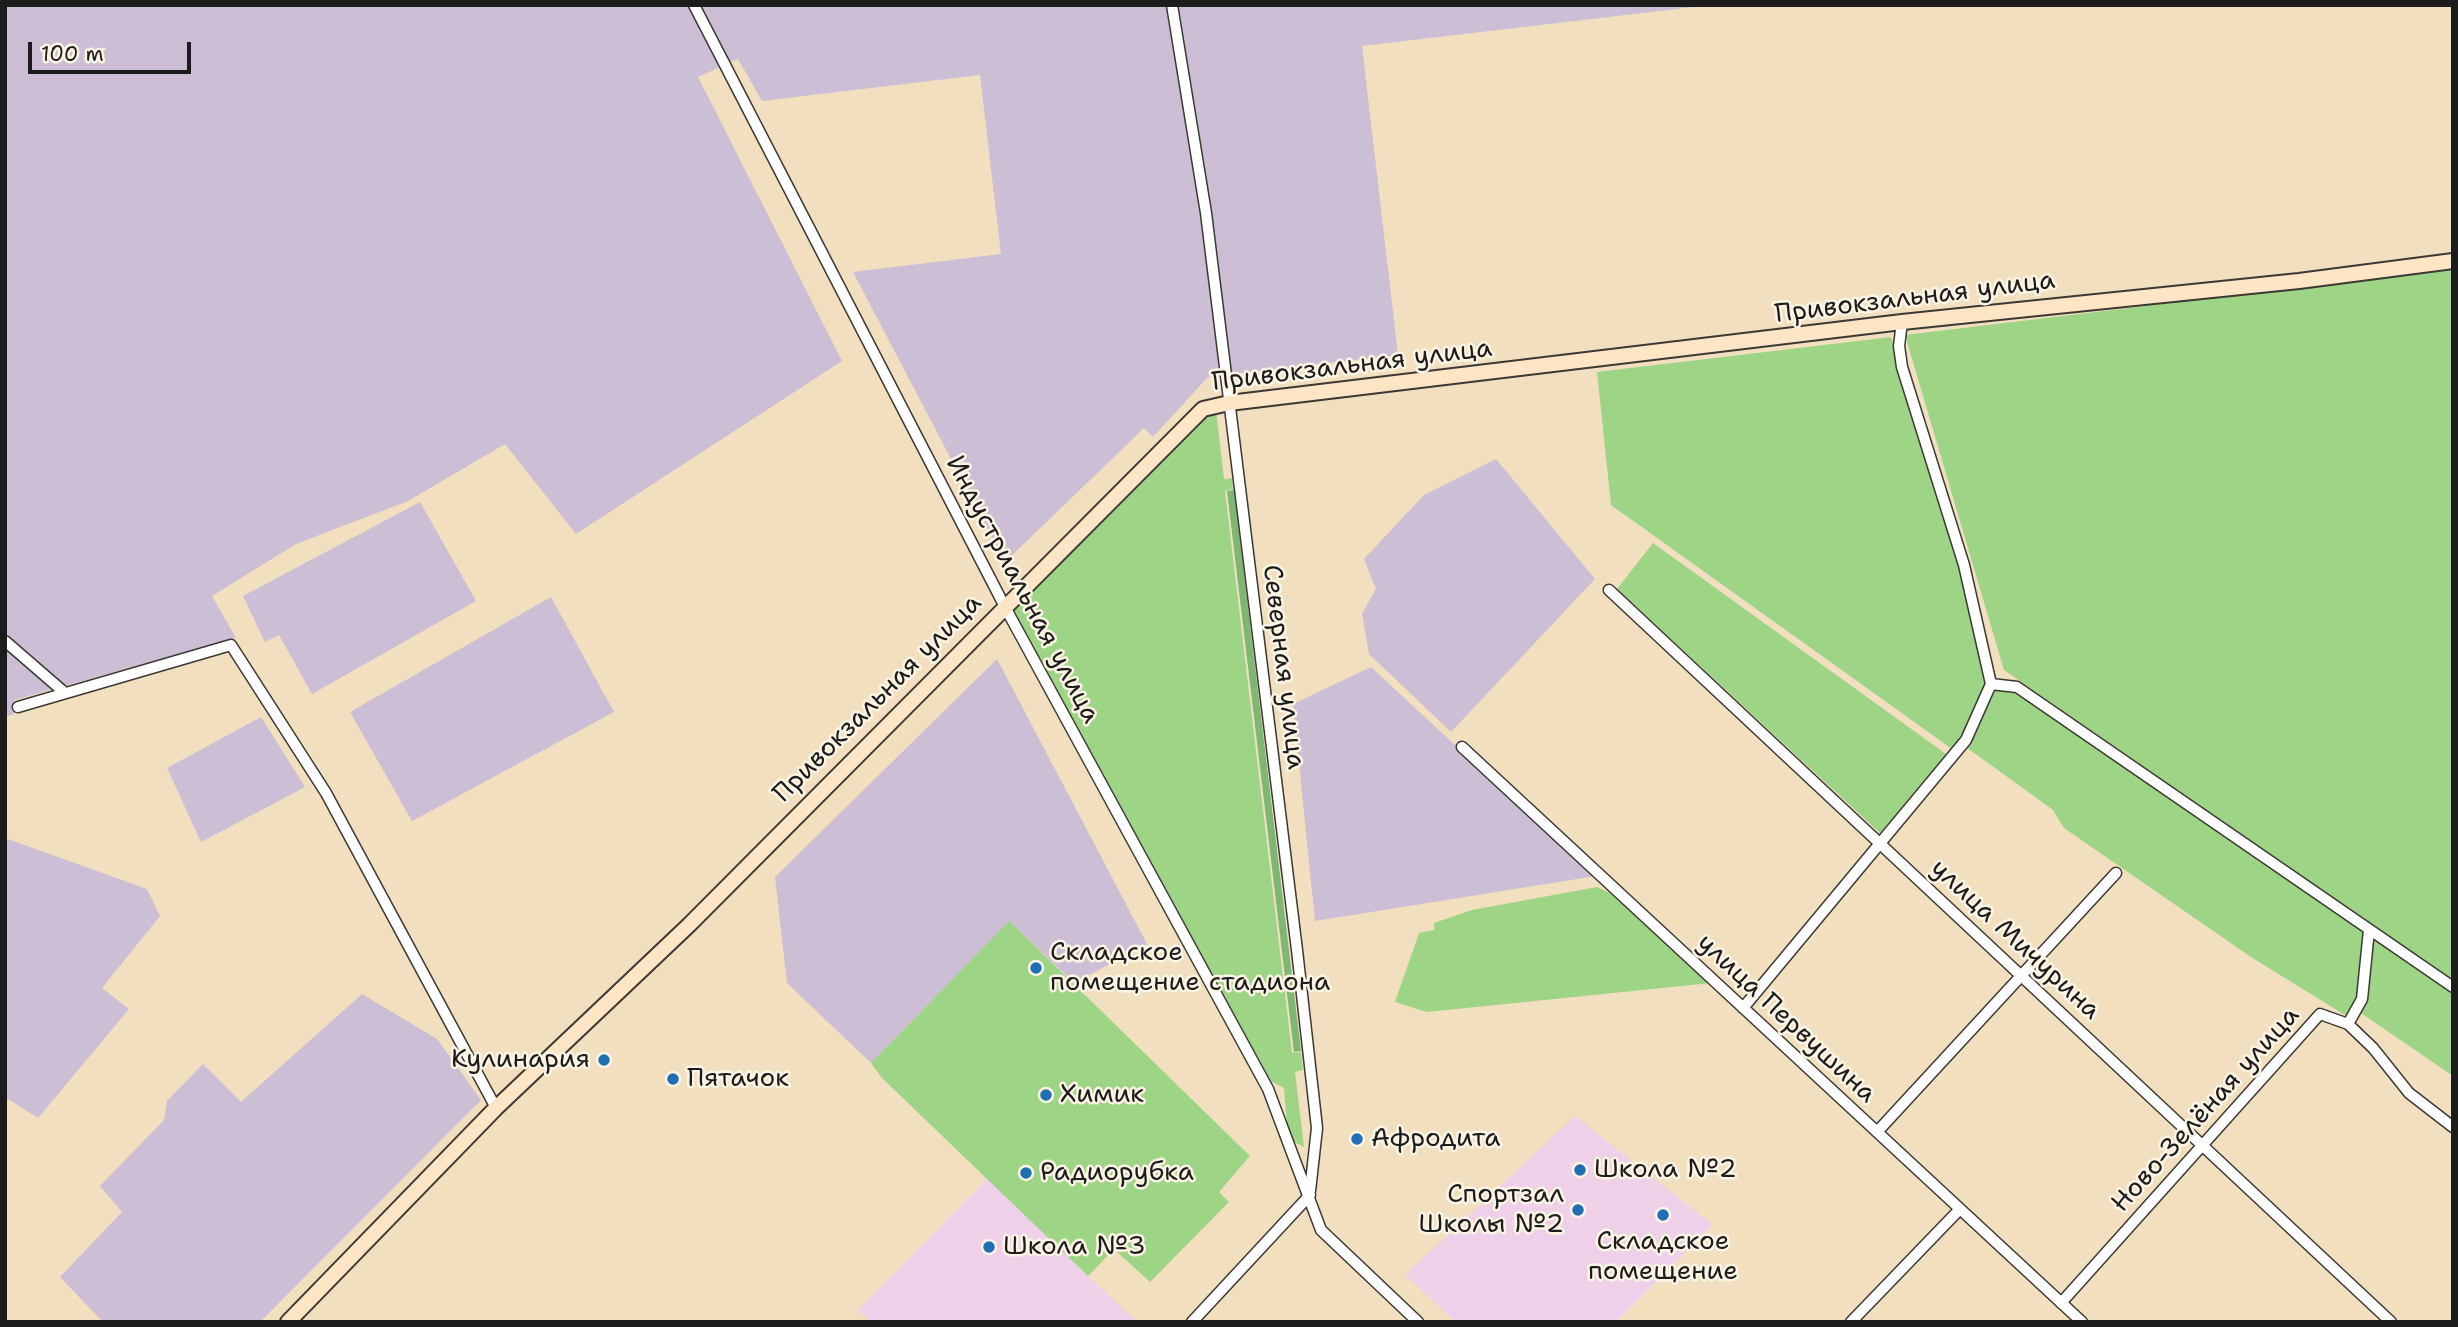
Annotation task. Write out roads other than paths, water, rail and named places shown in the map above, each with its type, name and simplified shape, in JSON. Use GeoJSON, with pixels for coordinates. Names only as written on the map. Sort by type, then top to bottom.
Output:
{"type":"FeatureCollection","features":[{"type":"Feature","properties":{"kind":"main road","name":"Привокзальная улица"},"geometry":{"type":"LineString","coordinates":[[288,1322],[496,1108],[689,925],[1203,409],[1229,403],[1902,322],[2299,281],[2453,261]]}},
{"type":"Feature","properties":{"kind":"street","name":"Индустриальная улица"},"geometry":{"type":"LineString","coordinates":[[694,5],[1005,607],[1268,1089],[1321,1230],[1418,1322]]}},
{"type":"Feature","properties":{"kind":"street","name":"Северная улица"},"geometry":{"type":"LineString","coordinates":[[1172,5],[1196,144],[1317,1128],[1310,1195]]}},
{"type":"Feature","properties":{"kind":"street"},"geometry":{"type":"LineString","coordinates":[[1743,1008],[1880,840],[1966,740],[1992,684],[1964,565],[1902,367],[1899,346],[1902,322]]}},
{"type":"Feature","properties":{"kind":"street","name":"улица Мичурина"},"geometry":{"type":"LineString","coordinates":[[1609,590],[1880,840],[2391,1322]]}},
{"type":"Feature","properties":{"kind":"street"},"geometry":{"type":"LineString","coordinates":[[5,642],[65,693]]}},
{"type":"Feature","properties":{"kind":"street"},"geometry":{"type":"LineString","coordinates":[[18,707],[231,645],[326,793],[496,1108]]}},
{"type":"Feature","properties":{"kind":"street"},"geometry":{"type":"LineString","coordinates":[[1992,684],[2017,687],[2453,987]]}},
{"type":"Feature","properties":{"kind":"street","name":"улица Первушина"},"geometry":{"type":"LineString","coordinates":[[1462,747],[2082,1322]]}},
{"type":"Feature","properties":{"kind":"street"},"geometry":{"type":"LineString","coordinates":[[1877,1132],[2116,873]]}},
{"type":"Feature","properties":{"kind":"street"},"geometry":{"type":"LineString","coordinates":[[2369,930],[2362,999],[2348,1024],[2373,1048],[2409,1093],[2453,1127]]}},
{"type":"Feature","properties":{"kind":"street","name":"Ново-Зелёная улица"},"geometry":{"type":"LineString","coordinates":[[2061,1303],[2320,1014],[2348,1024]]}},
{"type":"Feature","properties":{"kind":"street"},"geometry":{"type":"LineString","coordinates":[[1192,1322],[1310,1195]]}},
{"type":"Feature","properties":{"kind":"street"},"geometry":{"type":"LineString","coordinates":[[1851,1322],[1960,1209]]}},
{"type":"Feature","properties":{"kind":"place","name":"Складское помещение стадиона"},"geometry":{"type":"Point","coordinates":[1036,968]}},
{"type":"Feature","properties":{"kind":"place","name":"Кулинария"},"geometry":{"type":"Point","coordinates":[604,1060]}},
{"type":"Feature","properties":{"kind":"place","name":"Пятачок"},"geometry":{"type":"Point","coordinates":[673,1079]}},
{"type":"Feature","properties":{"kind":"place","name":"Химик"},"geometry":{"type":"Point","coordinates":[1046,1095]}},
{"type":"Feature","properties":{"kind":"place","name":"Афродита"},"geometry":{"type":"Point","coordinates":[1357,1139]}},
{"type":"Feature","properties":{"kind":"place","name":"Школа №2"},"geometry":{"type":"Point","coordinates":[1580,1170]}},
{"type":"Feature","properties":{"kind":"place","name":"Радиорубка"},"geometry":{"type":"Point","coordinates":[1026,1173]}},
{"type":"Feature","properties":{"kind":"place","name":"Спортзал Школы №2"},"geometry":{"type":"Point","coordinates":[1578,1210]}},
{"type":"Feature","properties":{"kind":"place","name":"Складское помещение"},"geometry":{"type":"Point","coordinates":[1663,1215]}},
{"type":"Feature","properties":{"kind":"place","name":"Школа №3"},"geometry":{"type":"Point","coordinates":[989,1247]}}]}
